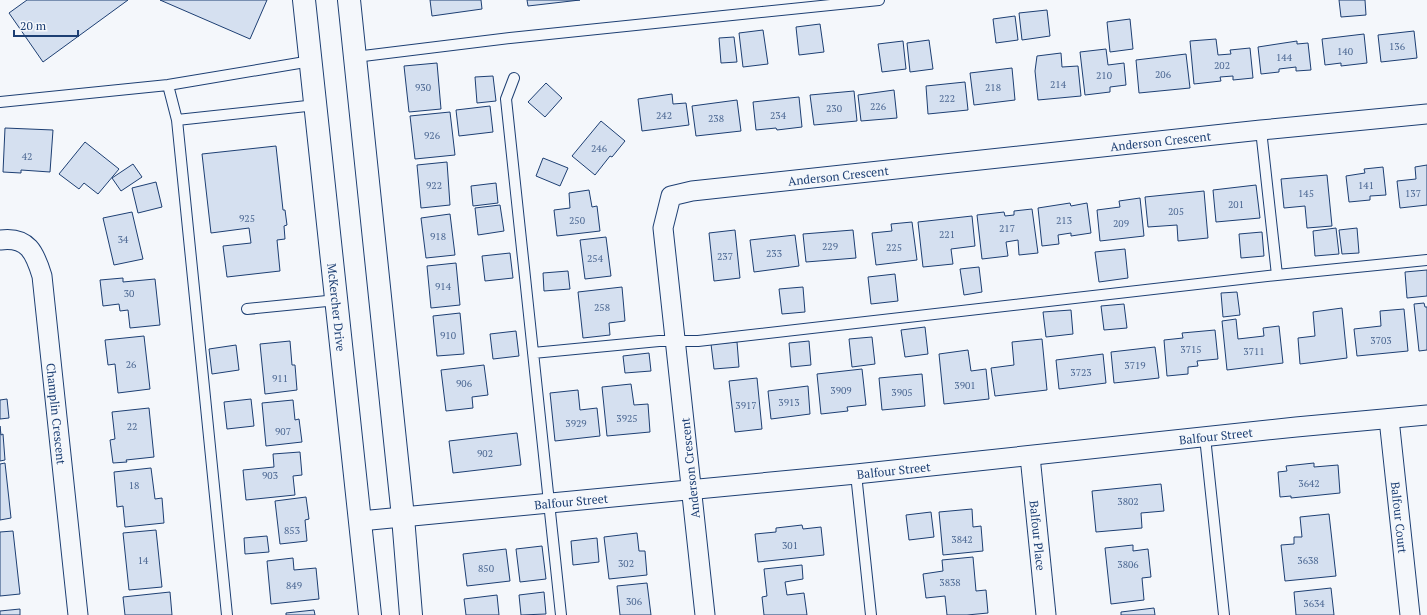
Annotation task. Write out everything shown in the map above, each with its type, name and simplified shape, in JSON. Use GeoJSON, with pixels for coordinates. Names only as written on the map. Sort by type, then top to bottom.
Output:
{"type":"FeatureCollection","features":[{"type":"Feature","properties":{"kind":"main road","name":"McKercher Drive"},"geometry":{"type":"LineString","coordinates":[[304,0],[370,615]]}},
{"type":"Feature","properties":{"kind":"main road"},"geometry":{"type":"LineString","coordinates":[[348,0],[412,615]]}},
{"type":"Feature","properties":{"kind":"street","name":"Anderson Crescent"},"geometry":{"type":"LineString","coordinates":[[705,615],[663,228],[670,196],[700,190],[1261,130],[1427,114]]}},
{"type":"Feature","properties":{"kind":"street","name":"Champlin Crescent"},"geometry":{"type":"LineString","coordinates":[[0,240],[7,239],[25,243],[34,254],[42,276],[78,615]]}},
{"type":"Feature","properties":{"kind":"street","name":"Balfour Street"},"geometry":{"type":"LineString","coordinates":[[360,521],[856,474],[1296,427],[1427,415]]}},
{"type":"Feature","properties":{"kind":"street","name":"Balfour Court"},"geometry":{"type":"LineString","coordinates":[[1389,419],[1410,615]]}},
{"type":"Feature","properties":{"kind":"street","name":"Balfour Place"},"geometry":{"type":"LineString","coordinates":[[1030,456],[1046,615]]}},
{"type":"Feature","properties":{"kind":"lane"},"geometry":{"type":"LineString","coordinates":[[355,58],[510,38],[880,0]]}},
{"type":"Feature","properties":{"kind":"lane"},"geometry":{"type":"LineString","coordinates":[[0,102],[168,85],[311,61]]}},
{"type":"Feature","properties":{"kind":"lane"},"geometry":{"type":"LineString","coordinates":[[514,78],[506,99],[561,615]]}},
{"type":"Feature","properties":{"kind":"lane"},"geometry":{"type":"LineString","coordinates":[[168,85],[176,120],[227,615]]}},
{"type":"Feature","properties":{"kind":"lane"},"geometry":{"type":"LineString","coordinates":[[176,120],[316,105]]}},
{"type":"Feature","properties":{"kind":"lane"},"geometry":{"type":"LineString","coordinates":[[1261,130],[1277,275]]}},
{"type":"Feature","properties":{"kind":"lane"},"geometry":{"type":"LineString","coordinates":[[533,353],[659,341],[698,341],[1277,275],[1427,260]]}},
{"type":"Feature","properties":{"kind":"lane"},"geometry":{"type":"LineString","coordinates":[[247,309],[337,300]]}},
{"type":"Feature","properties":{"kind":"lane"},"geometry":{"type":"LineString","coordinates":[[1205,437],[1224,615]]}},
{"type":"Feature","properties":{"kind":"lane"},"geometry":{"type":"LineString","coordinates":[[856,474],[871,615]]}},
{"type":"Feature","properties":{"kind":"building"},"geometry":{"type":"Polygon","coordinates":[[[27,0],[128,0],[43,62],[9,13],[27,0]]]}},
{"type":"Feature","properties":{"kind":"building"},"geometry":{"type":"Polygon","coordinates":[[[160,0],[267,0],[250,39],[160,0]]]}},
{"type":"Feature","properties":{"kind":"building"},"geometry":{"type":"Polygon","coordinates":[[[430,0],[481,0],[482,9],[432,16],[430,0]]]}},
{"type":"Feature","properties":{"kind":"building"},"geometry":{"type":"Polygon","coordinates":[[[527,0],[580,0],[528,6],[527,0]]]}},
{"type":"Feature","properties":{"kind":"building"},"geometry":{"type":"Polygon","coordinates":[[[1339,0],[1365,0],[1366,15],[1341,17],[1339,0]]]}},
{"type":"Feature","properties":{"kind":"building"},"geometry":{"type":"Polygon","coordinates":[[[1047,10],[1050,36],[1022,40],[1019,13],[1047,10]]]}},
{"type":"Feature","properties":{"kind":"building"},"geometry":{"type":"Polygon","coordinates":[[[1015,16],[1018,40],[996,43],[993,19],[1015,16]]]}},
{"type":"Feature","properties":{"kind":"building"},"geometry":{"type":"Polygon","coordinates":[[[1130,19],[1133,49],[1110,52],[1107,22],[1130,19]]]}},
{"type":"Feature","properties":{"kind":"building"},"geometry":{"type":"Polygon","coordinates":[[[820,24],[824,52],[799,55],[796,27],[820,24]]]}},
{"type":"Feature","properties":{"kind":"building"},"geometry":{"type":"Polygon","coordinates":[[[763,30],[768,64],[743,67],[739,33],[763,30]]]}},
{"type":"Feature","properties":{"kind":"building"},"geometry":{"type":"Polygon","coordinates":[[[1414,31],[1417,58],[1381,62],[1378,35],[1414,31]]]}},
{"type":"Feature","properties":{"kind":"building"},"geometry":{"type":"Polygon","coordinates":[[[1364,34],[1367,63],[1341,66],[1341,63],[1325,65],[1322,39],[1364,34]]]}},
{"type":"Feature","properties":{"kind":"building"},"geometry":{"type":"Polygon","coordinates":[[[734,37],[737,62],[721,63],[719,38],[734,37]]]}},
{"type":"Feature","properties":{"kind":"building"},"geometry":{"type":"Polygon","coordinates":[[[1216,39],[1218,55],[1231,54],[1230,50],[1250,48],[1253,78],[1233,80],[1233,76],[1220,77],[1221,81],[1194,84],[1190,41],[1216,39]]]}},
{"type":"Feature","properties":{"kind":"building"},"geometry":{"type":"Polygon","coordinates":[[[929,40],[933,69],[910,72],[907,43],[929,40]]]}},
{"type":"Feature","properties":{"kind":"building"},"geometry":{"type":"Polygon","coordinates":[[[903,41],[906,69],[882,72],[878,44],[903,41]]]}},
{"type":"Feature","properties":{"kind":"building"},"geometry":{"type":"Polygon","coordinates":[[[1297,41],[1297,44],[1308,43],[1311,70],[1296,71],[1296,67],[1279,69],[1279,72],[1261,74],[1258,47],[1297,41]]]}},
{"type":"Feature","properties":{"kind":"building"},"geometry":{"type":"Polygon","coordinates":[[[1106,49],[1108,65],[1124,63],[1126,85],[1110,87],[1110,92],[1085,95],[1080,52],[1106,49]]]}},
{"type":"Feature","properties":{"kind":"building"},"geometry":{"type":"Polygon","coordinates":[[[1061,53],[1062,67],[1078,66],[1081,96],[1038,100],[1035,71],[1037,56],[1061,53]]]}},
{"type":"Feature","properties":{"kind":"building"},"geometry":{"type":"Polygon","coordinates":[[[1186,54],[1190,88],[1139,93],[1136,60],[1186,54]]]}},
{"type":"Feature","properties":{"kind":"building"},"geometry":{"type":"Polygon","coordinates":[[[437,63],[441,109],[409,112],[404,66],[437,63]]]}},
{"type":"Feature","properties":{"kind":"building"},"geometry":{"type":"Polygon","coordinates":[[[1012,68],[1015,100],[974,105],[970,73],[1012,68]]]}},
{"type":"Feature","properties":{"kind":"building"},"geometry":{"type":"Polygon","coordinates":[[[493,76],[496,101],[477,103],[475,77],[493,76]]]}},
{"type":"Feature","properties":{"kind":"building"},"geometry":{"type":"Polygon","coordinates":[[[965,82],[968,110],[928,114],[926,86],[965,82]]]}},
{"type":"Feature","properties":{"kind":"building"},"geometry":{"type":"Polygon","coordinates":[[[546,83],[562,98],[545,117],[528,102],[546,83]]]}},
{"type":"Feature","properties":{"kind":"building"},"geometry":{"type":"Polygon","coordinates":[[[894,90],[897,118],[861,121],[858,95],[894,90]]]}},
{"type":"Feature","properties":{"kind":"building"},"geometry":{"type":"Polygon","coordinates":[[[854,91],[857,121],[814,125],[810,95],[854,91]]]}},
{"type":"Feature","properties":{"kind":"building"},"geometry":{"type":"Polygon","coordinates":[[[672,94],[673,104],[686,103],[689,125],[642,131],[638,99],[672,94]]]}},
{"type":"Feature","properties":{"kind":"building"},"geometry":{"type":"Polygon","coordinates":[[[799,97],[802,127],[777,130],[776,128],[756,130],[753,102],[799,97]]]}},
{"type":"Feature","properties":{"kind":"building"},"geometry":{"type":"Polygon","coordinates":[[[737,100],[741,131],[696,136],[692,106],[737,100]]]}},
{"type":"Feature","properties":{"kind":"building"},"geometry":{"type":"Polygon","coordinates":[[[490,106],[493,132],[459,136],[456,110],[490,106]]]}},
{"type":"Feature","properties":{"kind":"building"},"geometry":{"type":"Polygon","coordinates":[[[450,112],[455,155],[415,159],[410,116],[450,112]]]}},
{"type":"Feature","properties":{"kind":"building"},"geometry":{"type":"Polygon","coordinates":[[[601,121],[625,141],[612,157],[610,156],[595,175],[572,156],[601,121]]]}},
{"type":"Feature","properties":{"kind":"building"},"geometry":{"type":"Polygon","coordinates":[[[5,128],[53,130],[50,172],[21,170],[21,173],[3,172],[5,128]]]}},
{"type":"Feature","properties":{"kind":"building"},"geometry":{"type":"Polygon","coordinates":[[[85,142],[119,169],[98,194],[84,183],[79,189],[59,174],[85,142]]]}},
{"type":"Feature","properties":{"kind":"building"},"geometry":{"type":"Polygon","coordinates":[[[276,146],[283,210],[285,210],[287,225],[284,226],[285,239],[277,240],[280,271],[227,277],[223,246],[251,243],[249,228],[211,233],[202,154],[276,146]]]}},
{"type":"Feature","properties":{"kind":"building"},"geometry":{"type":"Polygon","coordinates":[[[543,158],[568,168],[560,186],[536,176],[543,158]]]}},
{"type":"Feature","properties":{"kind":"building"},"geometry":{"type":"Polygon","coordinates":[[[447,162],[450,205],[421,208],[417,165],[447,162]]]}},
{"type":"Feature","properties":{"kind":"building"},"geometry":{"type":"Polygon","coordinates":[[[133,164],[142,177],[121,191],[112,178],[133,164]]]}},
{"type":"Feature","properties":{"kind":"building"},"geometry":{"type":"Polygon","coordinates":[[[1427,165],[1427,205],[1400,208],[1397,181],[1416,179],[1415,167],[1427,165]]]}},
{"type":"Feature","properties":{"kind":"building"},"geometry":{"type":"Polygon","coordinates":[[[1383,167],[1386,195],[1370,196],[1370,200],[1349,202],[1346,176],[1365,173],[1364,169],[1383,167]]]}},
{"type":"Feature","properties":{"kind":"building"},"geometry":{"type":"Polygon","coordinates":[[[1327,175],[1332,226],[1307,228],[1305,206],[1284,208],[1281,179],[1327,175]]]}},
{"type":"Feature","properties":{"kind":"building"},"geometry":{"type":"Polygon","coordinates":[[[156,182],[162,207],[138,213],[132,188],[156,182]]]}},
{"type":"Feature","properties":{"kind":"building"},"geometry":{"type":"Polygon","coordinates":[[[496,183],[498,203],[473,206],[471,186],[496,183]]]}},
{"type":"Feature","properties":{"kind":"building"},"geometry":{"type":"Polygon","coordinates":[[[1256,185],[1260,218],[1216,222],[1213,190],[1256,185]]]}},
{"type":"Feature","properties":{"kind":"building"},"geometry":{"type":"Polygon","coordinates":[[[589,190],[592,207],[597,206],[600,231],[557,236],[554,210],[570,208],[569,193],[589,190]]]}},
{"type":"Feature","properties":{"kind":"building"},"geometry":{"type":"Polygon","coordinates":[[[1204,191],[1208,238],[1178,241],[1177,225],[1148,227],[1145,197],[1204,191]]]}},
{"type":"Feature","properties":{"kind":"building"},"geometry":{"type":"Polygon","coordinates":[[[1140,198],[1144,236],[1100,241],[1097,210],[1120,207],[1119,201],[1140,198]]]}},
{"type":"Feature","properties":{"kind":"building"},"geometry":{"type":"Polygon","coordinates":[[[1070,203],[1071,206],[1087,203],[1091,233],[1071,236],[1071,233],[1058,235],[1059,244],[1042,246],[1038,208],[1070,203]]]}},
{"type":"Feature","properties":{"kind":"building"},"geometry":{"type":"Polygon","coordinates":[[[500,205],[504,231],[478,235],[475,208],[500,205]]]}},
{"type":"Feature","properties":{"kind":"building"},"geometry":{"type":"Polygon","coordinates":[[[1032,209],[1038,253],[1019,255],[1018,240],[1006,242],[1008,256],[982,259],[977,215],[1004,212],[1005,216],[1014,215],[1014,211],[1032,209]]]}},
{"type":"Feature","properties":{"kind":"building"},"geometry":{"type":"Polygon","coordinates":[[[132,212],[143,259],[114,265],[103,218],[132,212]]]}},
{"type":"Feature","properties":{"kind":"building"},"geometry":{"type":"Polygon","coordinates":[[[450,214],[455,255],[426,258],[421,218],[450,214]]]}},
{"type":"Feature","properties":{"kind":"building"},"geometry":{"type":"Polygon","coordinates":[[[972,216],[975,246],[951,249],[953,264],[923,267],[918,222],[972,216]]]}},
{"type":"Feature","properties":{"kind":"building"},"geometry":{"type":"Polygon","coordinates":[[[912,222],[917,260],[876,265],[872,233],[892,231],[891,224],[912,222]]]}},
{"type":"Feature","properties":{"kind":"building"},"geometry":{"type":"Polygon","coordinates":[[[1336,228],[1339,254],[1315,256],[1313,231],[1336,228]]]}},
{"type":"Feature","properties":{"kind":"building"},"geometry":{"type":"Polygon","coordinates":[[[1357,228],[1359,253],[1342,254],[1339,230],[1357,228]]]}},
{"type":"Feature","properties":{"kind":"building"},"geometry":{"type":"Polygon","coordinates":[[[735,230],[740,278],[714,281],[709,233],[735,230]]]}},
{"type":"Feature","properties":{"kind":"building"},"geometry":{"type":"Polygon","coordinates":[[[853,230],[856,258],[806,262],[803,234],[853,230]]]}},
{"type":"Feature","properties":{"kind":"building"},"geometry":{"type":"Polygon","coordinates":[[[1262,232],[1264,256],[1241,258],[1239,234],[1262,232]]]}},
{"type":"Feature","properties":{"kind":"building"},"geometry":{"type":"Polygon","coordinates":[[[795,235],[799,266],[754,272],[750,240],[795,235]]]}},
{"type":"Feature","properties":{"kind":"building"},"geometry":{"type":"Polygon","coordinates":[[[606,237],[611,276],[585,279],[580,240],[606,237]]]}},
{"type":"Feature","properties":{"kind":"building"},"geometry":{"type":"Polygon","coordinates":[[[1125,249],[1128,278],[1099,282],[1095,252],[1125,249]]]}},
{"type":"Feature","properties":{"kind":"building"},"geometry":{"type":"Polygon","coordinates":[[[510,253],[513,278],[485,281],[482,256],[510,253]]]}},
{"type":"Feature","properties":{"kind":"building"},"geometry":{"type":"Polygon","coordinates":[[[456,263],[460,305],[431,308],[427,266],[456,263]]]}},
{"type":"Feature","properties":{"kind":"building"},"geometry":{"type":"Polygon","coordinates":[[[979,267],[982,292],[964,295],[960,269],[979,267]]]}},
{"type":"Feature","properties":{"kind":"building"},"geometry":{"type":"Polygon","coordinates":[[[1427,270],[1427,296],[1407,298],[1405,272],[1427,270]]]}},
{"type":"Feature","properties":{"kind":"building"},"geometry":{"type":"Polygon","coordinates":[[[568,271],[570,289],[544,291],[543,273],[568,271]]]}},
{"type":"Feature","properties":{"kind":"building"},"geometry":{"type":"Polygon","coordinates":[[[895,274],[898,301],[871,304],[868,277],[895,274]]]}},
{"type":"Feature","properties":{"kind":"building"},"geometry":{"type":"Polygon","coordinates":[[[123,278],[123,282],[155,279],[160,325],[130,328],[128,310],[120,311],[119,304],[103,306],[100,280],[123,278]]]}},
{"type":"Feature","properties":{"kind":"building"},"geometry":{"type":"Polygon","coordinates":[[[622,287],[625,321],[609,323],[610,335],[583,338],[578,292],[622,287]]]}},
{"type":"Feature","properties":{"kind":"building"},"geometry":{"type":"Polygon","coordinates":[[[803,287],[805,312],[782,314],[779,289],[803,287]]]}},
{"type":"Feature","properties":{"kind":"building"},"geometry":{"type":"Polygon","coordinates":[[[1237,292],[1240,315],[1223,317],[1221,293],[1237,292]]]}},
{"type":"Feature","properties":{"kind":"building"},"geometry":{"type":"Polygon","coordinates":[[[1424,303],[1425,307],[1427,307],[1427,350],[1419,351],[1414,304],[1424,303]]]}},
{"type":"Feature","properties":{"kind":"building"},"geometry":{"type":"Polygon","coordinates":[[[1124,304],[1127,328],[1104,330],[1101,306],[1124,304]]]}},
{"type":"Feature","properties":{"kind":"building"},"geometry":{"type":"Polygon","coordinates":[[[1342,308],[1347,358],[1300,364],[1298,338],[1315,336],[1313,312],[1342,308]]]}},
{"type":"Feature","properties":{"kind":"building"},"geometry":{"type":"Polygon","coordinates":[[[1404,309],[1408,351],[1357,356],[1354,329],[1381,326],[1380,311],[1404,309]]]}},
{"type":"Feature","properties":{"kind":"building"},"geometry":{"type":"Polygon","coordinates":[[[1071,310],[1073,334],[1046,337],[1043,312],[1071,310]]]}},
{"type":"Feature","properties":{"kind":"building"},"geometry":{"type":"Polygon","coordinates":[[[460,313],[464,354],[437,356],[433,316],[460,313]]]}},
{"type":"Feature","properties":{"kind":"building"},"geometry":{"type":"Polygon","coordinates":[[[1236,319],[1238,339],[1264,336],[1263,328],[1279,326],[1283,363],[1227,370],[1222,321],[1236,319]]]}},
{"type":"Feature","properties":{"kind":"building"},"geometry":{"type":"Polygon","coordinates":[[[925,327],[928,354],[905,357],[901,330],[925,327]]]}},
{"type":"Feature","properties":{"kind":"building"},"geometry":{"type":"Polygon","coordinates":[[[1215,330],[1218,359],[1197,361],[1198,366],[1188,367],[1188,374],[1167,376],[1164,340],[1183,338],[1182,333],[1215,330]]]}},
{"type":"Feature","properties":{"kind":"building"},"geometry":{"type":"Polygon","coordinates":[[[516,331],[519,356],[493,359],[490,334],[516,331]]]}},
{"type":"Feature","properties":{"kind":"building"},"geometry":{"type":"Polygon","coordinates":[[[144,336],[150,389],[118,393],[115,364],[108,365],[105,340],[144,336]]]}},
{"type":"Feature","properties":{"kind":"building"},"geometry":{"type":"Polygon","coordinates":[[[872,337],[875,364],[852,367],[849,339],[872,337]]]}},
{"type":"Feature","properties":{"kind":"building"},"geometry":{"type":"Polygon","coordinates":[[[1042,339],[1047,390],[995,396],[991,368],[1014,365],[1012,342],[1042,339]]]}},
{"type":"Feature","properties":{"kind":"building"},"geometry":{"type":"Polygon","coordinates":[[[290,341],[292,365],[295,365],[297,390],[265,394],[260,344],[290,341]]]}},
{"type":"Feature","properties":{"kind":"building"},"geometry":{"type":"Polygon","coordinates":[[[809,341],[811,365],[791,367],[789,343],[809,341]]]}},
{"type":"Feature","properties":{"kind":"building"},"geometry":{"type":"Polygon","coordinates":[[[737,342],[739,367],[714,369],[711,344],[737,342]]]}},
{"type":"Feature","properties":{"kind":"building"},"geometry":{"type":"Polygon","coordinates":[[[236,345],[239,370],[212,374],[209,349],[236,345]]]}},
{"type":"Feature","properties":{"kind":"building"},"geometry":{"type":"Polygon","coordinates":[[[1155,347],[1159,378],[1114,383],[1111,352],[1155,347]]]}},
{"type":"Feature","properties":{"kind":"building"},"geometry":{"type":"Polygon","coordinates":[[[968,350],[971,371],[986,369],[989,399],[944,404],[939,354],[968,350]]]}},
{"type":"Feature","properties":{"kind":"building"},"geometry":{"type":"Polygon","coordinates":[[[649,353],[651,371],[625,373],[623,356],[649,353]]]}},
{"type":"Feature","properties":{"kind":"building"},"geometry":{"type":"Polygon","coordinates":[[[1103,354],[1106,383],[1059,389],[1056,360],[1103,354]]]}},
{"type":"Feature","properties":{"kind":"building"},"geometry":{"type":"Polygon","coordinates":[[[484,365],[488,395],[472,397],[473,408],[446,411],[441,370],[484,365]]]}},
{"type":"Feature","properties":{"kind":"building"},"geometry":{"type":"Polygon","coordinates":[[[862,369],[866,405],[847,407],[848,411],[821,414],[817,374],[862,369]]]}},
{"type":"Feature","properties":{"kind":"building"},"geometry":{"type":"Polygon","coordinates":[[[922,374],[925,406],[882,410],[879,378],[922,374]]]}},
{"type":"Feature","properties":{"kind":"building"},"geometry":{"type":"Polygon","coordinates":[[[757,378],[762,429],[735,432],[729,381],[757,378]]]}},
{"type":"Feature","properties":{"kind":"building"},"geometry":{"type":"Polygon","coordinates":[[[631,384],[634,405],[648,404],[650,432],[607,436],[602,387],[631,384]]]}},
{"type":"Feature","properties":{"kind":"building"},"geometry":{"type":"Polygon","coordinates":[[[808,386],[810,414],[771,419],[768,391],[808,386]]]}},
{"type":"Feature","properties":{"kind":"building"},"geometry":{"type":"Polygon","coordinates":[[[578,390],[580,410],[597,408],[600,436],[555,441],[550,393],[578,390]]]}},
{"type":"Feature","properties":{"kind":"building"},"geometry":{"type":"Polygon","coordinates":[[[7,399],[9,418],[0,419],[0,400],[7,399]]]}},
{"type":"Feature","properties":{"kind":"building"},"geometry":{"type":"Polygon","coordinates":[[[251,399],[254,426],[227,429],[224,402],[251,399]]]}},
{"type":"Feature","properties":{"kind":"building"},"geometry":{"type":"Polygon","coordinates":[[[293,400],[295,420],[299,419],[302,442],[266,446],[262,403],[293,400]]]}},
{"type":"Feature","properties":{"kind":"building"},"geometry":{"type":"Polygon","coordinates":[[[149,408],[154,457],[113,463],[110,440],[115,439],[112,412],[149,408]]]}},
{"type":"Feature","properties":{"kind":"building"},"geometry":{"type":"Polygon","coordinates":[[[0,426],[1,435],[3,434],[5,460],[0,461],[0,426]]]}},
{"type":"Feature","properties":{"kind":"building"},"geometry":{"type":"Polygon","coordinates":[[[517,433],[521,465],[453,473],[449,441],[517,433]]]}},
{"type":"Feature","properties":{"kind":"building"},"geometry":{"type":"Polygon","coordinates":[[[300,452],[302,475],[293,476],[295,495],[246,500],[243,470],[274,467],[273,454],[300,452]]]}},
{"type":"Feature","properties":{"kind":"building"},"geometry":{"type":"Polygon","coordinates":[[[5,463],[11,518],[0,520],[0,464],[5,463]]]}},
{"type":"Feature","properties":{"kind":"building"},"geometry":{"type":"Polygon","coordinates":[[[1314,463],[1314,467],[1338,465],[1340,493],[1291,498],[1291,496],[1280,497],[1278,472],[1287,471],[1286,466],[1314,463]]]}},
{"type":"Feature","properties":{"kind":"building"},"geometry":{"type":"Polygon","coordinates":[[[151,468],[155,499],[162,498],[164,523],[125,527],[123,506],[117,507],[114,472],[151,468]]]}},
{"type":"Feature","properties":{"kind":"building"},"geometry":{"type":"Polygon","coordinates":[[[1161,484],[1164,511],[1141,513],[1142,528],[1096,532],[1092,491],[1161,484]]]}},
{"type":"Feature","properties":{"kind":"building"},"geometry":{"type":"Polygon","coordinates":[[[306,497],[309,519],[305,520],[307,541],[280,544],[275,501],[306,497]]]}},
{"type":"Feature","properties":{"kind":"building"},"geometry":{"type":"Polygon","coordinates":[[[972,509],[973,527],[981,526],[983,551],[943,555],[939,512],[972,509]]]}},
{"type":"Feature","properties":{"kind":"building"},"geometry":{"type":"Polygon","coordinates":[[[931,512],[934,537],[909,540],[906,515],[931,512]]]}},
{"type":"Feature","properties":{"kind":"building"},"geometry":{"type":"Polygon","coordinates":[[[1329,514],[1336,576],[1285,581],[1281,545],[1294,544],[1294,537],[1302,537],[1300,517],[1329,514]]]}},
{"type":"Feature","properties":{"kind":"building"},"geometry":{"type":"Polygon","coordinates":[[[802,525],[803,529],[821,527],[824,555],[758,562],[755,534],[776,532],[776,528],[802,525]]]}},
{"type":"Feature","properties":{"kind":"building"},"geometry":{"type":"Polygon","coordinates":[[[156,530],[162,587],[129,590],[123,533],[156,530]]]}},
{"type":"Feature","properties":{"kind":"building"},"geometry":{"type":"Polygon","coordinates":[[[13,531],[20,594],[0,596],[0,532],[13,531]]]}},
{"type":"Feature","properties":{"kind":"building"},"geometry":{"type":"Polygon","coordinates":[[[637,533],[639,551],[645,551],[647,575],[609,579],[604,537],[637,533]]]}},
{"type":"Feature","properties":{"kind":"building"},"geometry":{"type":"Polygon","coordinates":[[[267,536],[269,552],[245,554],[244,538],[267,536]]]}},
{"type":"Feature","properties":{"kind":"building"},"geometry":{"type":"Polygon","coordinates":[[[597,538],[599,562],[573,565],[571,541],[597,538]]]}},
{"type":"Feature","properties":{"kind":"building"},"geometry":{"type":"Polygon","coordinates":[[[1133,545],[1133,551],[1148,549],[1151,577],[1142,578],[1144,600],[1111,604],[1105,548],[1133,545]]]}},
{"type":"Feature","properties":{"kind":"building"},"geometry":{"type":"Polygon","coordinates":[[[542,546],[546,579],[520,582],[516,549],[542,546]]]}},
{"type":"Feature","properties":{"kind":"building"},"geometry":{"type":"Polygon","coordinates":[[[506,549],[510,581],[467,586],[463,554],[506,549]]]}},
{"type":"Feature","properties":{"kind":"building"},"geometry":{"type":"Polygon","coordinates":[[[973,557],[976,591],[986,590],[988,613],[947,615],[945,596],[926,598],[923,574],[943,571],[942,560],[973,557]]]}},
{"type":"Feature","properties":{"kind":"building"},"geometry":{"type":"Polygon","coordinates":[[[293,558],[294,570],[316,568],[319,599],[271,604],[267,561],[293,558]]]}},
{"type":"Feature","properties":{"kind":"building"},"geometry":{"type":"Polygon","coordinates":[[[802,565],[803,579],[785,582],[787,595],[804,593],[807,615],[764,615],[762,597],[767,596],[764,569],[802,565]]]}},
{"type":"Feature","properties":{"kind":"building"},"geometry":{"type":"Polygon","coordinates":[[[647,583],[651,615],[620,615],[617,586],[647,583]]]}},
{"type":"Feature","properties":{"kind":"building"},"geometry":{"type":"Polygon","coordinates":[[[1331,588],[1334,615],[1296,615],[1294,592],[1331,588]]]}},
{"type":"Feature","properties":{"kind":"building"},"geometry":{"type":"Polygon","coordinates":[[[170,592],[172,615],[125,615],[123,597],[170,592]]]}},
{"type":"Feature","properties":{"kind":"building"},"geometry":{"type":"Polygon","coordinates":[[[544,592],[546,614],[521,615],[519,595],[544,592]]]}},
{"type":"Feature","properties":{"kind":"building"},"geometry":{"type":"Polygon","coordinates":[[[497,595],[499,615],[466,615],[464,599],[497,595]]]}},
{"type":"Feature","properties":{"kind":"building"},"geometry":{"type":"Polygon","coordinates":[[[1154,608],[1155,615],[1121,615],[1121,612],[1154,608]]]}},
{"type":"Feature","properties":{"kind":"building"},"geometry":{"type":"Polygon","coordinates":[[[20,609],[20,615],[0,615],[0,611],[20,609]]]}},
{"type":"Feature","properties":{"kind":"building"},"geometry":{"type":"Polygon","coordinates":[[[314,610],[315,615],[286,615],[286,613],[314,610]]]}}]}
